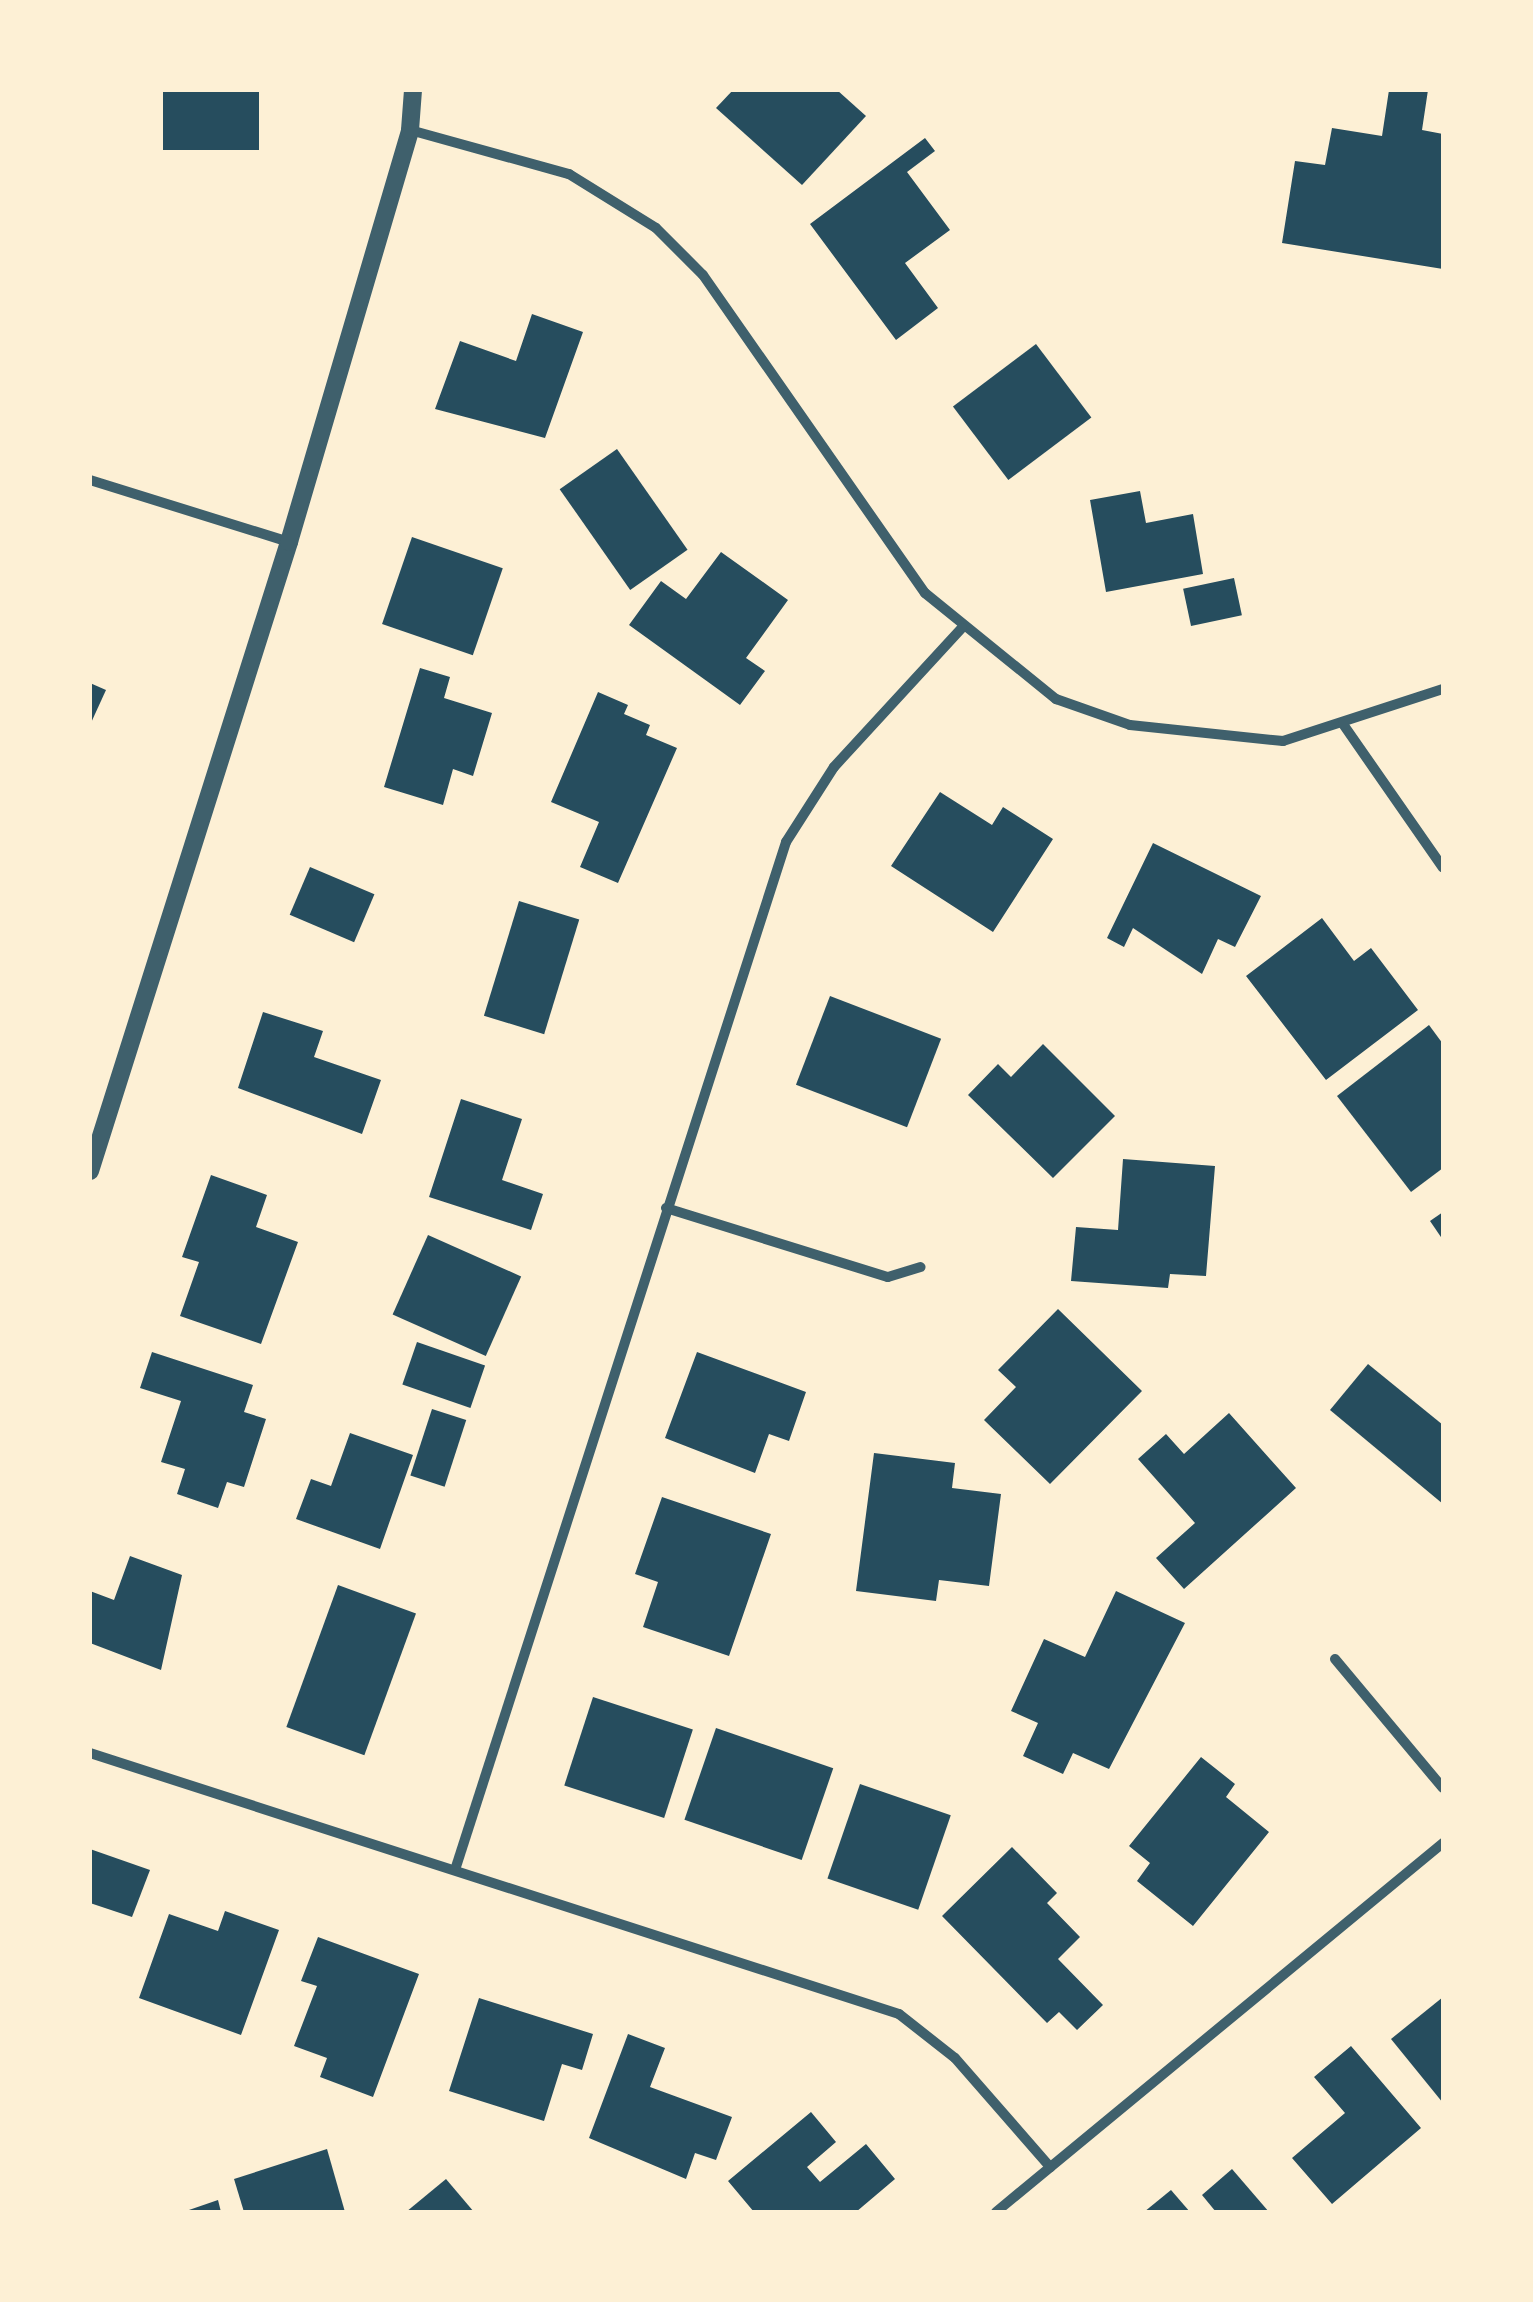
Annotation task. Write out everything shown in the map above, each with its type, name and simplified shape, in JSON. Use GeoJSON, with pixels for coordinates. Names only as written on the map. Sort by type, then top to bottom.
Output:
{"type":"FeatureCollection","features":[{"type":"Feature","properties":{"kind":"street"},"geometry":{"type":"LineString","coordinates":[[90,1171],[289,542],[410,130],[413,90]]}},
{"type":"Feature","properties":{"kind":"street"},"geometry":{"type":"LineString","coordinates":[[410,130],[569,174],[656,228],[703,276],[925,592],[962,628],[1056,699],[1130,726],[1283,741],[1443,689]]}},
{"type":"Feature","properties":{"kind":"street"},"geometry":{"type":"LineString","coordinates":[[90,480],[289,542]]}},
{"type":"Feature","properties":{"kind":"street"},"geometry":{"type":"LineString","coordinates":[[455,1870],[786,842],[834,767],[962,628]]}},
{"type":"Feature","properties":{"kind":"street"},"geometry":{"type":"LineString","coordinates":[[1343,724],[1443,868]]}},
{"type":"Feature","properties":{"kind":"street"},"geometry":{"type":"LineString","coordinates":[[666,1208],[888,1277],[922,1267]]}},
{"type":"Feature","properties":{"kind":"street"},"geometry":{"type":"LineString","coordinates":[[1335,1659],[1443,1788]]}},
{"type":"Feature","properties":{"kind":"street"},"geometry":{"type":"LineString","coordinates":[[90,1753],[899,2014],[955,2058],[1050,2167]]}},
{"type":"Feature","properties":{"kind":"street"},"geometry":{"type":"LineString","coordinates":[[996,2212],[1443,1843]]}},
{"type":"Feature","properties":{"kind":"building"},"geometry":{"type":"Polygon","coordinates":[[[163,90],[259,90],[259,150],[163,150],[163,90]]]}},
{"type":"Feature","properties":{"kind":"building"},"geometry":{"type":"Polygon","coordinates":[[[733,90],[837,90],[866,116],[802,185],[716,108],[733,90]]]}},
{"type":"Feature","properties":{"kind":"building"},"geometry":{"type":"Polygon","coordinates":[[[1389,90],[1428,90],[1422,130],[1443,134],[1443,269],[1282,243],[1295,161],[1325,165],[1332,128],[1382,136],[1389,90]]]}},
{"type":"Feature","properties":{"kind":"building"},"geometry":{"type":"Polygon","coordinates":[[[925,138],[935,151],[907,172],[950,230],[905,263],[938,308],[896,340],[810,224],[925,138]]]}},
{"type":"Feature","properties":{"kind":"building"},"geometry":{"type":"Polygon","coordinates":[[[532,314],[583,332],[545,438],[435,409],[460,341],[516,361],[532,314]]]}},
{"type":"Feature","properties":{"kind":"building"},"geometry":{"type":"Polygon","coordinates":[[[1036,344],[1091,417],[1008,480],[953,407],[1036,344]]]}},
{"type":"Feature","properties":{"kind":"building"},"geometry":{"type":"Polygon","coordinates":[[[617,449],[688,550],[630,590],[560,489],[617,449]]]}},
{"type":"Feature","properties":{"kind":"building"},"geometry":{"type":"Polygon","coordinates":[[[1140,491],[1146,523],[1193,514],[1203,574],[1106,592],[1090,500],[1140,491]]]}},
{"type":"Feature","properties":{"kind":"building"},"geometry":{"type":"Polygon","coordinates":[[[412,537],[503,568],[473,655],[382,624],[412,537]]]}},
{"type":"Feature","properties":{"kind":"building"},"geometry":{"type":"Polygon","coordinates":[[[721,552],[788,600],[746,658],[765,671],[740,705],[629,625],[661,581],[686,599],[721,552]]]}},
{"type":"Feature","properties":{"kind":"building"},"geometry":{"type":"Polygon","coordinates":[[[1234,578],[1242,615],[1191,626],[1183,589],[1234,578]]]}},
{"type":"Feature","properties":{"kind":"building"},"geometry":{"type":"Polygon","coordinates":[[[420,668],[450,677],[444,698],[492,713],[473,776],[453,769],[443,805],[384,787],[420,668]]]}},
{"type":"Feature","properties":{"kind":"building"},"geometry":{"type":"Polygon","coordinates":[[[90,683],[106,690],[90,725],[90,683]]]}},
{"type":"Feature","properties":{"kind":"building"},"geometry":{"type":"Polygon","coordinates":[[[598,692],[628,705],[624,714],[650,725],[646,735],[677,748],[618,883],[580,867],[599,822],[551,802],[598,692]]]}},
{"type":"Feature","properties":{"kind":"building"},"geometry":{"type":"Polygon","coordinates":[[[940,792],[992,825],[1003,807],[1053,839],[993,932],[891,866],[940,792]]]}},
{"type":"Feature","properties":{"kind":"building"},"geometry":{"type":"Polygon","coordinates":[[[1153,843],[1261,896],[1235,947],[1218,939],[1202,974],[1133,928],[1124,947],[1107,938],[1153,843]]]}},
{"type":"Feature","properties":{"kind":"building"},"geometry":{"type":"Polygon","coordinates":[[[310,867],[374,894],[354,942],[290,915],[310,867]]]}},
{"type":"Feature","properties":{"kind":"building"},"geometry":{"type":"Polygon","coordinates":[[[519,901],[579,919],[544,1034],[484,1016],[519,901]]]}},
{"type":"Feature","properties":{"kind":"building"},"geometry":{"type":"Polygon","coordinates":[[[1322,918],[1354,961],[1371,948],[1418,1010],[1326,1080],[1246,976],[1322,918]]]}},
{"type":"Feature","properties":{"kind":"building"},"geometry":{"type":"Polygon","coordinates":[[[830,996],[941,1039],[907,1127],[796,1085],[830,996]]]}},
{"type":"Feature","properties":{"kind":"building"},"geometry":{"type":"Polygon","coordinates":[[[263,1012],[323,1031],[314,1057],[381,1080],[362,1134],[238,1088],[263,1012]]]}},
{"type":"Feature","properties":{"kind":"building"},"geometry":{"type":"Polygon","coordinates":[[[1429,1025],[1443,1044],[1443,1168],[1411,1192],[1337,1096],[1429,1025]]]}},
{"type":"Feature","properties":{"kind":"building"},"geometry":{"type":"Polygon","coordinates":[[[1043,1044],[1115,1116],[1053,1178],[968,1095],[998,1064],[1011,1077],[1043,1044]]]}},
{"type":"Feature","properties":{"kind":"building"},"geometry":{"type":"Polygon","coordinates":[[[461,1099],[522,1119],[502,1180],[543,1194],[531,1230],[429,1197],[461,1099]]]}},
{"type":"Feature","properties":{"kind":"building"},"geometry":{"type":"Polygon","coordinates":[[[1123,1159],[1215,1166],[1206,1276],[1170,1274],[1168,1288],[1071,1281],[1076,1227],[1118,1230],[1123,1159]]]}},
{"type":"Feature","properties":{"kind":"building"},"geometry":{"type":"Polygon","coordinates":[[[211,1175],[267,1195],[256,1227],[298,1242],[261,1344],[180,1316],[199,1262],[182,1257],[211,1175]]]}},
{"type":"Feature","properties":{"kind":"building"},"geometry":{"type":"Polygon","coordinates":[[[1443,1212],[1443,1240],[1430,1221],[1443,1212]]]}},
{"type":"Feature","properties":{"kind":"building"},"geometry":{"type":"Polygon","coordinates":[[[428,1235],[521,1276],[486,1356],[393,1314],[428,1235]]]}},
{"type":"Feature","properties":{"kind":"building"},"geometry":{"type":"Polygon","coordinates":[[[1058,1309],[1142,1391],[1050,1484],[984,1420],[1016,1387],[998,1370],[1058,1309]]]}},
{"type":"Feature","properties":{"kind":"building"},"geometry":{"type":"Polygon","coordinates":[[[417,1342],[485,1365],[470,1408],[402,1385],[417,1342]]]}},
{"type":"Feature","properties":{"kind":"building"},"geometry":{"type":"Polygon","coordinates":[[[152,1352],[253,1385],[244,1412],[266,1419],[244,1487],[227,1482],[218,1508],[177,1494],[185,1469],[161,1462],[181,1401],[140,1388],[152,1352]]]}},
{"type":"Feature","properties":{"kind":"building"},"geometry":{"type":"Polygon","coordinates":[[[697,1352],[806,1392],[789,1441],[769,1434],[755,1473],[665,1438],[697,1352]]]}},
{"type":"Feature","properties":{"kind":"building"},"geometry":{"type":"Polygon","coordinates":[[[1368,1364],[1443,1425],[1443,1504],[1330,1410],[1368,1364]]]}},
{"type":"Feature","properties":{"kind":"building"},"geometry":{"type":"Polygon","coordinates":[[[432,1409],[466,1420],[445,1487],[410,1476],[432,1409]]]}},
{"type":"Feature","properties":{"kind":"building"},"geometry":{"type":"Polygon","coordinates":[[[1229,1413],[1296,1488],[1184,1589],[1156,1558],[1195,1523],[1138,1459],[1166,1434],[1184,1454],[1229,1413]]]}},
{"type":"Feature","properties":{"kind":"building"},"geometry":{"type":"Polygon","coordinates":[[[350,1433],[413,1455],[380,1549],[296,1519],[311,1479],[331,1486],[350,1433]]]}},
{"type":"Feature","properties":{"kind":"building"},"geometry":{"type":"Polygon","coordinates":[[[874,1453],[955,1463],[952,1488],[1001,1494],[989,1586],[939,1580],[936,1601],[856,1591],[874,1453]]]}},
{"type":"Feature","properties":{"kind":"building"},"geometry":{"type":"Polygon","coordinates":[[[662,1497],[771,1534],[729,1656],[643,1627],[658,1582],[635,1574],[662,1497]]]}},
{"type":"Feature","properties":{"kind":"building"},"geometry":{"type":"Polygon","coordinates":[[[130,1556],[182,1575],[161,1670],[90,1643],[90,1591],[114,1600],[130,1556]]]}},
{"type":"Feature","properties":{"kind":"building"},"geometry":{"type":"Polygon","coordinates":[[[338,1585],[416,1613],[364,1755],[286,1727],[338,1585]]]}},
{"type":"Feature","properties":{"kind":"building"},"geometry":{"type":"Polygon","coordinates":[[[1116,1591],[1185,1623],[1109,1769],[1073,1753],[1063,1774],[1023,1756],[1038,1723],[1011,1711],[1044,1639],[1085,1657],[1116,1591]]]}},
{"type":"Feature","properties":{"kind":"building"},"geometry":{"type":"Polygon","coordinates":[[[593,1697],[693,1729],[664,1818],[564,1785],[593,1697]]]}},
{"type":"Feature","properties":{"kind":"building"},"geometry":{"type":"Polygon","coordinates":[[[716,1728],[833,1768],[802,1860],[684,1820],[716,1728]]]}},
{"type":"Feature","properties":{"kind":"building"},"geometry":{"type":"Polygon","coordinates":[[[1201,1757],[1235,1784],[1226,1797],[1269,1832],[1193,1926],[1137,1881],[1150,1863],[1129,1846],[1201,1757]]]}},
{"type":"Feature","properties":{"kind":"building"},"geometry":{"type":"Polygon","coordinates":[[[860,1784],[951,1815],[918,1910],[827,1879],[860,1784]]]}},
{"type":"Feature","properties":{"kind":"building"},"geometry":{"type":"Polygon","coordinates":[[[1012,1847],[1057,1893],[1047,1903],[1080,1937],[1058,1959],[1103,2005],[1077,2030],[1059,2012],[1047,2023],[942,1916],[1012,1847]]]}},
{"type":"Feature","properties":{"kind":"building"},"geometry":{"type":"Polygon","coordinates":[[[90,1849],[150,1870],[132,1917],[90,1903],[90,1849]]]}},
{"type":"Feature","properties":{"kind":"building"},"geometry":{"type":"Polygon","coordinates":[[[225,1911],[279,1930],[241,2035],[139,1998],[169,1914],[218,1931],[225,1911]]]}},
{"type":"Feature","properties":{"kind":"building"},"geometry":{"type":"Polygon","coordinates":[[[318,1937],[419,1974],[373,2097],[320,2077],[327,2058],[294,2046],[317,1986],[301,1981],[318,1937]]]}},
{"type":"Feature","properties":{"kind":"building"},"geometry":{"type":"Polygon","coordinates":[[[1443,1997],[1443,2103],[1391,2039],[1443,1997]]]}},
{"type":"Feature","properties":{"kind":"building"},"geometry":{"type":"Polygon","coordinates":[[[479,1998],[593,2034],[582,2070],[562,2064],[544,2121],[449,2091],[479,1998]]]}},
{"type":"Feature","properties":{"kind":"building"},"geometry":{"type":"Polygon","coordinates":[[[628,2034],[665,2048],[650,2087],[732,2117],[716,2160],[695,2153],[686,2179],[589,2138],[628,2034]]]}},
{"type":"Feature","properties":{"kind":"building"},"geometry":{"type":"Polygon","coordinates":[[[1351,2046],[1421,2128],[1332,2204],[1292,2158],[1345,2113],[1314,2077],[1351,2046]]]}},
{"type":"Feature","properties":{"kind":"building"},"geometry":{"type":"Polygon","coordinates":[[[811,2112],[836,2142],[807,2167],[820,2182],[866,2144],[895,2179],[856,2212],[754,2212],[728,2181],[811,2112]]]}},
{"type":"Feature","properties":{"kind":"building"},"geometry":{"type":"Polygon","coordinates":[[[327,2149],[345,2212],[244,2212],[234,2179],[327,2149]]]}},
{"type":"Feature","properties":{"kind":"building"},"geometry":{"type":"Polygon","coordinates":[[[1232,2169],[1269,2212],[1216,2212],[1202,2195],[1232,2169]]]}},
{"type":"Feature","properties":{"kind":"building"},"geometry":{"type":"Polygon","coordinates":[[[446,2179],[474,2212],[406,2212],[446,2179]]]}},
{"type":"Feature","properties":{"kind":"building"},"geometry":{"type":"Polygon","coordinates":[[[1171,2190],[1190,2212],[1144,2212],[1171,2190]]]}},
{"type":"Feature","properties":{"kind":"building"},"geometry":{"type":"Polygon","coordinates":[[[218,2200],[221,2212],[186,2212],[186,2211],[218,2200]]]}}]}
